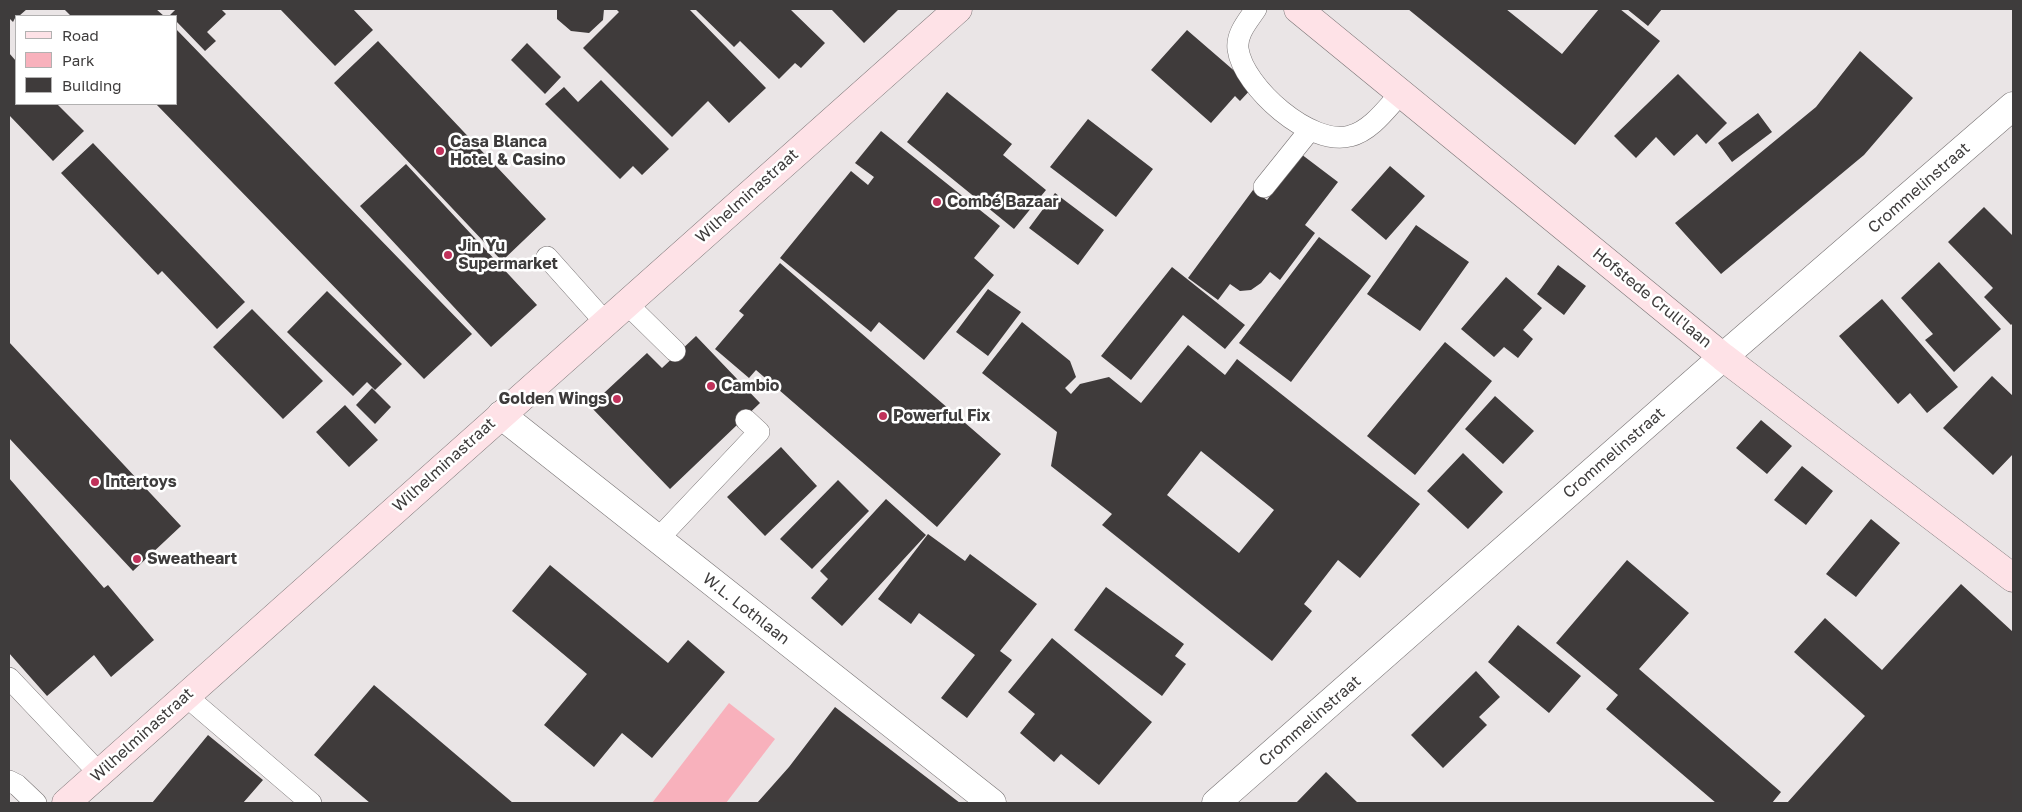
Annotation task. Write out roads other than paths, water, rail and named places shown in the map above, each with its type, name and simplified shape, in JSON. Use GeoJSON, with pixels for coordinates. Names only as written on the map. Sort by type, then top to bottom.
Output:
{"type":"FeatureCollection","features":[{"type":"Feature","properties":{"kind":"street","name":"Wilhelminastraat"},"geometry":{"type":"LineString","coordinates":[[66,803],[958,9]]}},
{"type":"Feature","properties":{"kind":"street","name":"Hofstede Crull'laan"},"geometry":{"type":"LineString","coordinates":[[1298,9],[1723,357],[2013,578]]}},
{"type":"Feature","properties":{"kind":"street","name":"Crommelinstraat"},"geometry":{"type":"LineString","coordinates":[[1216,803],[1723,357],[2013,106]]}},
{"type":"Feature","properties":{"kind":"street","name":"W.L. Lothlaan"},"geometry":{"type":"LineString","coordinates":[[501,415],[992,803]]}},
{"type":"Feature","properties":{"kind":"lane"},"geometry":{"type":"LineString","coordinates":[[1256,9],[1240,32],[1238,49],[1243,66],[1263,93],[1294,122],[1309,131],[1330,138],[1350,136],[1365,129],[1401,93]]}},
{"type":"Feature","properties":{"kind":"lane"},"geometry":{"type":"LineString","coordinates":[[1264,187],[1309,131]]}},
{"type":"Feature","properties":{"kind":"lane"},"geometry":{"type":"LineString","coordinates":[[547,257],[605,322]]}},
{"type":"Feature","properties":{"kind":"lane"},"geometry":{"type":"LineString","coordinates":[[626,303],[675,351]]}},
{"type":"Feature","properties":{"kind":"lane"},"geometry":{"type":"LineString","coordinates":[[658,539],[759,432],[746,420]]}},
{"type":"Feature","properties":{"kind":"lane"},"geometry":{"type":"LineString","coordinates":[[9,678],[99,773]]}},
{"type":"Feature","properties":{"kind":"lane"},"geometry":{"type":"LineString","coordinates":[[186,696],[311,803]]}},
{"type":"Feature","properties":{"kind":"lane"},"geometry":{"type":"LineString","coordinates":[[9,781],[17,785],[36,803]]}},
{"type":"Feature","properties":{"kind":"place","name":"Casa Blanca Hotel & Casino"},"geometry":{"type":"Point","coordinates":[440,151]}},
{"type":"Feature","properties":{"kind":"place","name":"Combé Bazaar"},"geometry":{"type":"Point","coordinates":[937,202]}},
{"type":"Feature","properties":{"kind":"place","name":"Jin Yu Supermarket"},"geometry":{"type":"Point","coordinates":[448,255]}},
{"type":"Feature","properties":{"kind":"place","name":"Cambio"},"geometry":{"type":"Point","coordinates":[711,386]}},
{"type":"Feature","properties":{"kind":"place","name":"Golden Wings"},"geometry":{"type":"Point","coordinates":[617,399]}},
{"type":"Feature","properties":{"kind":"place","name":"Powerful Fix"},"geometry":{"type":"Point","coordinates":[883,416]}},
{"type":"Feature","properties":{"kind":"place","name":"Intertoys"},"geometry":{"type":"Point","coordinates":[95,482]}},
{"type":"Feature","properties":{"kind":"place","name":"Sweatheart"},"geometry":{"type":"Point","coordinates":[137,559]}}]}
